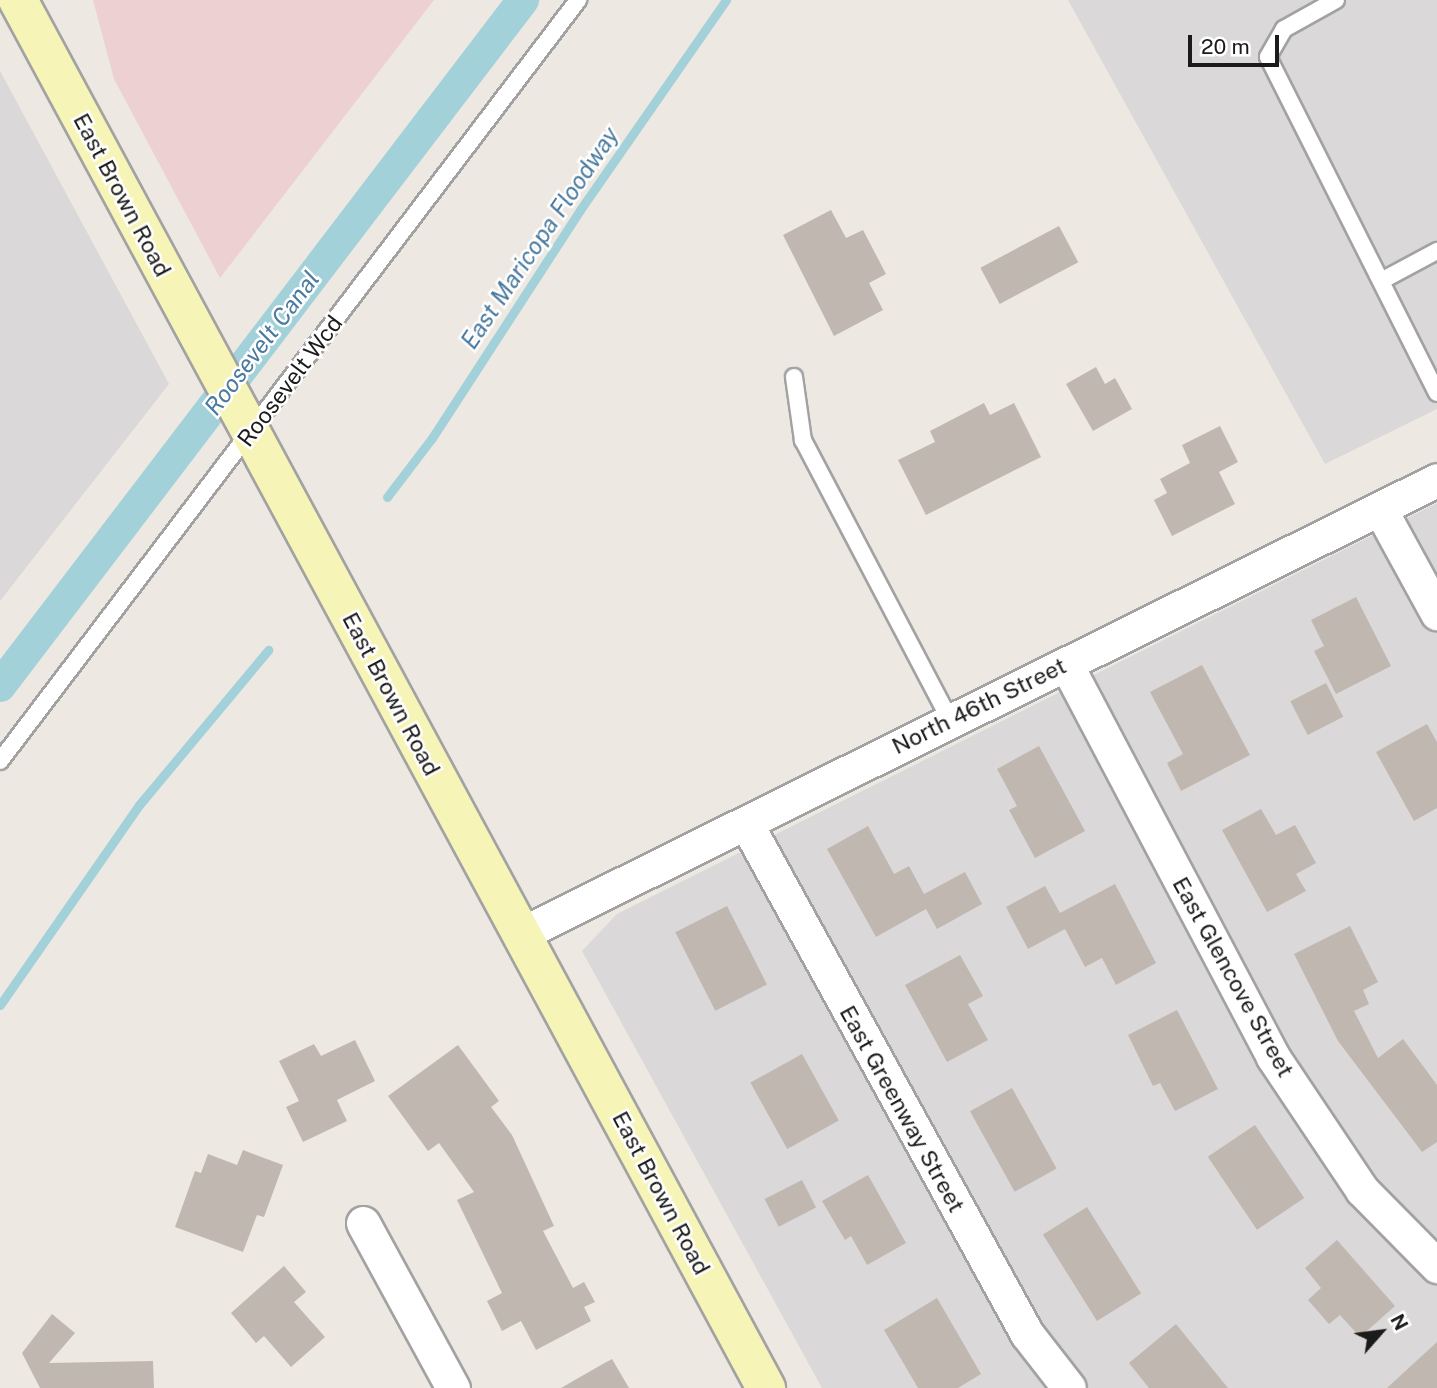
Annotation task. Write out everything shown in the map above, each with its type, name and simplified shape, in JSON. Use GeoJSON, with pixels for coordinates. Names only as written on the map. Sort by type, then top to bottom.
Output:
{"type":"FeatureCollection","features":[{"type":"Feature","properties":{"kind":"main road","name":"East Brown Road"},"geometry":{"type":"LineString","coordinates":[[18,0],[766,1388]]}},
{"type":"Feature","properties":{"kind":"street","name":"North 46th Street"},"geometry":{"type":"LineString","coordinates":[[521,934],[1437,480]]}},
{"type":"Feature","properties":{"kind":"street"},"geometry":{"type":"LineString","coordinates":[[1380,509],[1437,613]]}},
{"type":"Feature","properties":{"kind":"street","name":"East Glencove Street"},"geometry":{"type":"LineString","coordinates":[[1066,664],[1273,1057],[1362,1190],[1437,1266]]}},
{"type":"Feature","properties":{"kind":"street","name":"East Greenway Street"},"geometry":{"type":"LineString","coordinates":[[746,823],[1027,1334],[1069,1388]]}},
{"type":"Feature","properties":{"kind":"street"},"geometry":{"type":"LineString","coordinates":[[363,1223],[453,1388]]}},
{"type":"Feature","properties":{"kind":"lane","name":"Roosevelt Wcd"},"geometry":{"type":"LineString","coordinates":[[0,761],[243,421],[578,0]]}},
{"type":"Feature","properties":{"kind":"lane"},"geometry":{"type":"LineString","coordinates":[[1336,0],[1284,29],[1268,57],[1437,393]]}},
{"type":"Feature","properties":{"kind":"lane"},"geometry":{"type":"LineString","coordinates":[[1381,281],[1437,251]]}},
{"type":"Feature","properties":{"kind":"lane"},"geometry":{"type":"LineString","coordinates":[[794,377],[803,440],[950,720]]}},
{"type":"Feature","properties":{"kind":"shaded area"},"geometry":{"type":"Polygon","coordinates":[[[93,0],[434,0],[220,278],[114,79],[93,0]]]}},
{"type":"Feature","properties":{"kind":"shaded area"},"geometry":{"type":"Polygon","coordinates":[[[1068,0],[1437,0],[1437,409],[1325,464],[1068,0]]]}},
{"type":"Feature","properties":{"kind":"shaded area"},"geometry":{"type":"Polygon","coordinates":[[[0,71],[169,384],[0,601],[0,71]]]}},
{"type":"Feature","properties":{"kind":"shaded area"},"geometry":{"type":"Polygon","coordinates":[[[1437,503],[1437,1388],[822,1388],[582,951],[617,914],[1437,503]]]}},
{"type":"Feature","properties":{"kind":"building"},"geometry":{"type":"Polygon","coordinates":[[[831,210],[846,238],[863,230],[886,274],[869,283],[883,310],[834,336],[783,235],[831,210]]]}},
{"type":"Feature","properties":{"kind":"building"},"geometry":{"type":"Polygon","coordinates":[[[1059,226],[1078,262],[1000,304],[980,268],[1059,226]]]}},
{"type":"Feature","properties":{"kind":"building"},"geometry":{"type":"Polygon","coordinates":[[[1096,367],[1105,384],[1115,378],[1132,409],[1093,431],[1066,384],[1096,367]]]}},
{"type":"Feature","properties":{"kind":"building"},"geometry":{"type":"Polygon","coordinates":[[[984,403],[990,415],[1014,403],[1041,457],[926,515],[898,460],[935,442],[930,431],[984,403]]]}},
{"type":"Feature","properties":{"kind":"building"},"geometry":{"type":"Polygon","coordinates":[[[1220,426],[1238,462],[1219,472],[1235,504],[1172,536],[1154,500],[1167,493],[1160,479],[1190,463],[1182,445],[1220,426]]]}},
{"type":"Feature","properties":{"kind":"building"},"geometry":{"type":"Polygon","coordinates":[[[1356,597],[1391,666],[1336,694],[1314,651],[1324,646],[1311,620],[1356,597]]]}},
{"type":"Feature","properties":{"kind":"building"},"geometry":{"type":"Polygon","coordinates":[[[1202,665],[1250,755],[1181,791],[1167,763],[1183,754],[1150,692],[1202,665]]]}},
{"type":"Feature","properties":{"kind":"building"},"geometry":{"type":"Polygon","coordinates":[[[1326,683],[1343,717],[1308,735],[1290,701],[1326,683]]]}},
{"type":"Feature","properties":{"kind":"building"},"geometry":{"type":"Polygon","coordinates":[[[1427,724],[1437,742],[1437,808],[1414,821],[1376,752],[1427,724]]]}},
{"type":"Feature","properties":{"kind":"building"},"geometry":{"type":"Polygon","coordinates":[[[1039,746],[1085,831],[1035,858],[1009,810],[1017,806],[997,769],[1039,746]]]}},
{"type":"Feature","properties":{"kind":"building"},"geometry":{"type":"Polygon","coordinates":[[[1261,809],[1276,835],[1295,825],[1316,863],[1296,874],[1306,891],[1267,912],[1222,830],[1261,809]]]}},
{"type":"Feature","properties":{"kind":"building"},"geometry":{"type":"Polygon","coordinates":[[[868,826],[894,874],[909,866],[924,894],[965,872],[982,904],[937,929],[926,909],[876,937],[827,849],[868,826]]]}},
{"type":"Feature","properties":{"kind":"building"},"geometry":{"type":"Polygon","coordinates":[[[1115,884],[1156,963],[1116,985],[1102,958],[1085,967],[1065,929],[1028,949],[1006,907],[1045,886],[1060,913],[1115,884]]]}},
{"type":"Feature","properties":{"kind":"building"},"geometry":{"type":"Polygon","coordinates":[[[727,906],[767,984],[715,1011],[675,932],[727,906]]]}},
{"type":"Feature","properties":{"kind":"building"},"geometry":{"type":"Polygon","coordinates":[[[1350,926],[1378,982],[1363,990],[1369,1004],[1354,1011],[1378,1058],[1403,1039],[1437,1085],[1437,1142],[1422,1152],[1338,1041],[1294,954],[1350,926]]]}},
{"type":"Feature","properties":{"kind":"building"},"geometry":{"type":"Polygon","coordinates":[[[960,955],[983,996],[968,1004],[988,1040],[947,1062],[905,985],[960,955]]]}},
{"type":"Feature","properties":{"kind":"building"},"geometry":{"type":"Polygon","coordinates":[[[1177,1010],[1218,1089],[1175,1111],[1160,1083],[1153,1086],[1128,1035],[1177,1010]]]}},
{"type":"Feature","properties":{"kind":"building"},"geometry":{"type":"Polygon","coordinates":[[[355,1040],[375,1081],[337,1100],[347,1121],[303,1142],[286,1107],[299,1101],[279,1061],[314,1044],[321,1056],[355,1040]]]}},
{"type":"Feature","properties":{"kind":"building"},"geometry":{"type":"Polygon","coordinates":[[[458,1045],[499,1101],[491,1107],[512,1135],[554,1226],[543,1231],[573,1288],[584,1282],[595,1302],[584,1307],[591,1321],[536,1350],[521,1321],[502,1331],[487,1301],[502,1293],[457,1200],[474,1192],[439,1143],[428,1151],[388,1096],[458,1045]]]}},
{"type":"Feature","properties":{"kind":"building"},"geometry":{"type":"Polygon","coordinates":[[[802,1054],[839,1120],[787,1149],[750,1083],[802,1054]]]}},
{"type":"Feature","properties":{"kind":"building"},"geometry":{"type":"Polygon","coordinates":[[[1012,1088],[1057,1168],[1015,1192],[970,1111],[1012,1088]]]}},
{"type":"Feature","properties":{"kind":"building"},"geometry":{"type":"Polygon","coordinates":[[[1255,1125],[1304,1198],[1257,1230],[1208,1157],[1255,1125]]]}},
{"type":"Feature","properties":{"kind":"building"},"geometry":{"type":"Polygon","coordinates":[[[243,1150],[283,1165],[264,1217],[257,1215],[243,1252],[175,1227],[195,1171],[201,1173],[208,1154],[237,1165],[243,1150]]]}},
{"type":"Feature","properties":{"kind":"building"},"geometry":{"type":"Polygon","coordinates":[[[868,1175],[906,1243],[867,1265],[851,1236],[845,1240],[822,1201],[868,1175]]]}},
{"type":"Feature","properties":{"kind":"building"},"geometry":{"type":"Polygon","coordinates":[[[802,1180],[816,1208],[779,1227],[765,1199],[802,1180]]]}},
{"type":"Feature","properties":{"kind":"building"},"geometry":{"type":"Polygon","coordinates":[[[1087,1207],[1141,1294],[1097,1321],[1043,1235],[1087,1207]]]}},
{"type":"Feature","properties":{"kind":"building"},"geometry":{"type":"Polygon","coordinates":[[[1337,1240],[1395,1306],[1360,1337],[1340,1315],[1329,1324],[1308,1300],[1321,1288],[1305,1268],[1337,1240]]]}},
{"type":"Feature","properties":{"kind":"building"},"geometry":{"type":"Polygon","coordinates":[[[284,1266],[306,1292],[294,1302],[325,1337],[291,1367],[264,1336],[256,1343],[231,1313],[284,1266]]]}},
{"type":"Feature","properties":{"kind":"building"},"geometry":{"type":"Polygon","coordinates":[[[937,1298],[981,1374],[958,1388],[918,1388],[884,1330],[937,1298]]]}},
{"type":"Feature","properties":{"kind":"building"},"geometry":{"type":"Polygon","coordinates":[[[52,1314],[75,1333],[49,1363],[153,1361],[154,1388],[40,1388],[22,1353],[52,1314]]]}},
{"type":"Feature","properties":{"kind":"building"},"geometry":{"type":"Polygon","coordinates":[[[1176,1324],[1228,1388],[1149,1388],[1129,1363],[1176,1324]]]}},
{"type":"Feature","properties":{"kind":"building"},"geometry":{"type":"Polygon","coordinates":[[[1437,1342],[1437,1388],[1387,1388],[1437,1342]]]}},
{"type":"Feature","properties":{"kind":"building"},"geometry":{"type":"Polygon","coordinates":[[[612,1359],[629,1388],[561,1388],[601,1365],[612,1359]]]}},
{"type":"Feature","properties":{"kind":"waterway","name":"Roosevelt Canal"},"geometry":{"type":"LineString","coordinates":[[0,686],[523,0]]}},
{"type":"Feature","properties":{"kind":"waterway","name":"East Maricopa Floodway"},"geometry":{"type":"LineString","coordinates":[[387,497],[432,438],[580,210],[726,0]]}},
{"type":"Feature","properties":{"kind":"waterway","name":"East Maricopa Floodway"},"geometry":{"type":"LineString","coordinates":[[0,1005],[139,805],[268,650]]}}]}
